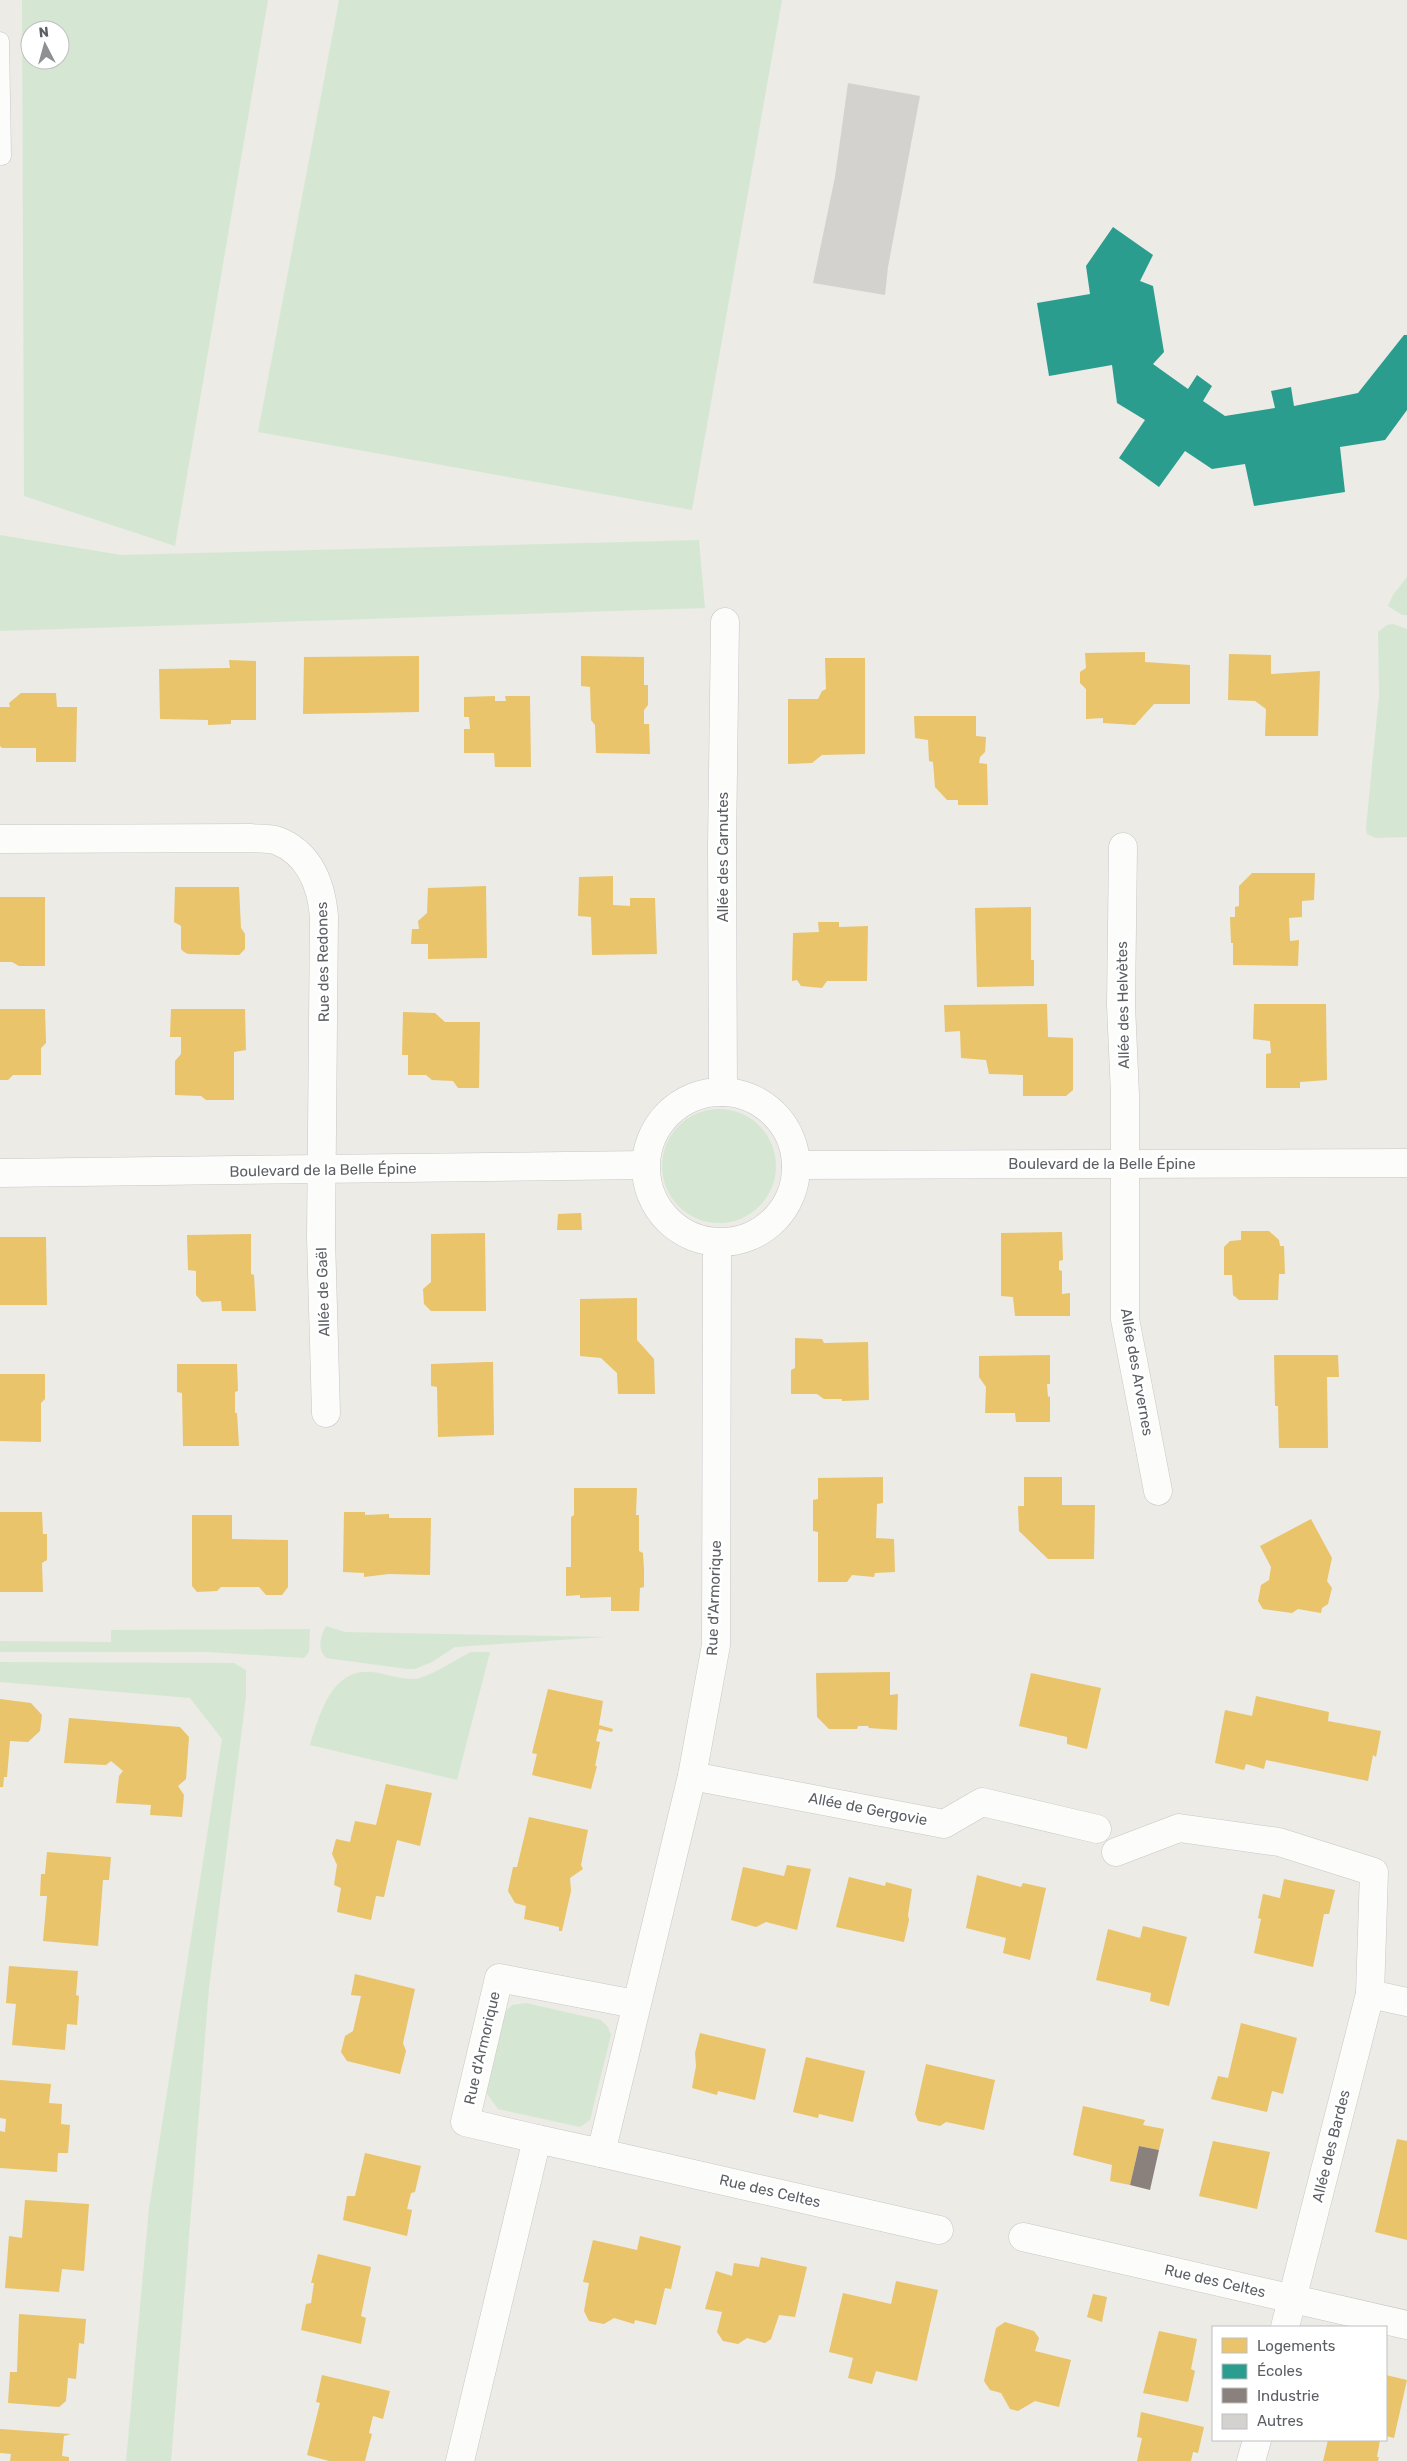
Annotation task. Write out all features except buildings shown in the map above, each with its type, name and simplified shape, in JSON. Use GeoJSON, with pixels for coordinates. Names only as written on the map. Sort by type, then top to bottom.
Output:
{"type":"FeatureCollection","features":[{"type":"Feature","properties":{"kind":"street","name":"Allée des Carnutes"},"geometry":{"type":"LineString","coordinates":[[723,1092],[722,846],[725,622]]}},
{"type":"Feature","properties":{"kind":"street","name":"Rue des Redones"},"geometry":{"type":"LineString","coordinates":[[0,839],[250,838],[277,841],[304,858],[316,876],[322,894],[324,916],[322,1170]]}},
{"type":"Feature","properties":{"kind":"street","name":"Allée des Helvètes"},"geometry":{"type":"LineString","coordinates":[[1123,847],[1124,1163]]}},
{"type":"Feature","properties":{"kind":"street"},"geometry":{"type":"LineString","coordinates":[[723,1092],[745,1096],[766,1107],[782,1122],[792,1143],[796,1165],[793,1189],[782,1212],[764,1229],[742,1240],[717,1243],[694,1238],[674,1226],[663,1215],[648,1188],[645,1165],[650,1142],[661,1121],[678,1105],[699,1096],[723,1092]]}},
{"type":"Feature","properties":{"kind":"street","name":"Allée des Arvernes"},"geometry":{"type":"LineString","coordinates":[[1124,1163],[1125,1319],[1158,1491]]}},
{"type":"Feature","properties":{"kind":"street","name":"Boulevard de la Belle Épine"},"geometry":{"type":"LineString","coordinates":[[796,1165],[1407,1163]]}},
{"type":"Feature","properties":{"kind":"street","name":"Boulevard de la Belle Épine"},"geometry":{"type":"LineString","coordinates":[[0,1173],[645,1165]]}},
{"type":"Feature","properties":{"kind":"street","name":"Allée de Gaël"},"geometry":{"type":"LineString","coordinates":[[322,1170],[321,1238],[326,1413]]}},
{"type":"Feature","properties":{"kind":"street","name":"Rue d'Armorique"},"geometry":{"type":"LineString","coordinates":[[636,2004],[499,1978],[465,2122],[600,2153],[692,1776],[716,1645],[717,1243]]}},
{"type":"Feature","properties":{"kind":"street","name":"Allée de Gergovie"},"geometry":{"type":"LineString","coordinates":[[692,1776],[944,1824],[982,1802],[1097,1829]]}},
{"type":"Feature","properties":{"kind":"street","name":"Allée des Bardes"},"geometry":{"type":"LineString","coordinates":[[1116,1852],[1179,1828],[1279,1842],[1374,1872],[1370,1994],[1285,2326]]}},
{"type":"Feature","properties":{"kind":"street"},"geometry":{"type":"LineString","coordinates":[[1370,1994],[1407,2002]]}},
{"type":"Feature","properties":{"kind":"street"},"geometry":{"type":"LineString","coordinates":[[460,2461],[538,2139]]}},
{"type":"Feature","properties":{"kind":"street","name":"Rue des Celtes"},"geometry":{"type":"LineString","coordinates":[[600,2153],[939,2230]]}},
{"type":"Feature","properties":{"kind":"street","name":"Rue des Celtes"},"geometry":{"type":"LineString","coordinates":[[1023,2237],[1407,2325]]}},
{"type":"Feature","properties":{"kind":"street"},"geometry":{"type":"LineString","coordinates":[[1251,2461],[1257,2441]]}},
{"type":"Feature","properties":{"kind":"lane"},"geometry":{"type":"LineString","coordinates":[[0,41],[2,156]]}},
{"type":"Feature","properties":{"kind":"green space"},"geometry":{"type":"Polygon","coordinates":[[[22,0],[268,0],[175,546],[24,496],[22,70],[70,70],[70,20],[22,20],[22,0]]]}},
{"type":"Feature","properties":{"kind":"green space"},"geometry":{"type":"Polygon","coordinates":[[[339,0],[782,0],[692,510],[258,432],[339,0]]]}},
{"type":"Feature","properties":{"kind":"green space"},"geometry":{"type":"Polygon","coordinates":[[[0,535],[121,555],[699,540],[705,608],[0,631],[0,535]]]}},
{"type":"Feature","properties":{"kind":"green space"},"geometry":{"type":"Polygon","coordinates":[[[1407,577],[1407,615],[1402,615],[1388,606],[1393,595],[1407,577]]]}},
{"type":"Feature","properties":{"kind":"green space"},"geometry":{"type":"Polygon","coordinates":[[[1393,624],[1407,629],[1407,837],[1376,838],[1367,834],[1366,828],[1379,695],[1378,632],[1387,625],[1393,624]]]}},
{"type":"Feature","properties":{"kind":"green space"},"geometry":{"type":"Polygon","coordinates":[[[719,1109],[741,1113],[759,1126],[772,1144],[776,1166],[772,1188],[759,1206],[741,1219],[719,1223],[697,1219],[679,1206],[666,1188],[662,1166],[666,1144],[679,1126],[697,1113],[719,1109]]]}},
{"type":"Feature","properties":{"kind":"green space"},"geometry":{"type":"Polygon","coordinates":[[[326,1626],[345,1632],[606,1637],[455,1647],[432,1662],[415,1669],[407,1669],[326,1658],[321,1651],[320,1643],[326,1626]]]}},
{"type":"Feature","properties":{"kind":"green space"},"geometry":{"type":"Polygon","coordinates":[[[310,1629],[309,1652],[304,1658],[209,1652],[0,1652],[0,1641],[111,1642],[111,1630],[310,1629]]]}},
{"type":"Feature","properties":{"kind":"green space"},"geometry":{"type":"Polygon","coordinates":[[[471,1652],[490,1652],[457,1780],[310,1745],[329,1696],[336,1686],[346,1678],[357,1673],[371,1672],[407,1679],[419,1678],[471,1652]]]}},
{"type":"Feature","properties":{"kind":"green space"},"geometry":{"type":"Polygon","coordinates":[[[0,1662],[234,1663],[246,1670],[246,1697],[209,1988],[171,2461],[126,2461],[149,2208],[222,1739],[190,1698],[0,1682],[0,1662]]]}},
{"type":"Feature","properties":{"kind":"green space"},"geometry":{"type":"Polygon","coordinates":[[[526,2003],[601,2020],[608,2027],[611,2035],[590,2120],[580,2127],[498,2109],[487,2094],[487,2085],[504,2013],[512,2005],[526,2003]]]}}]}
